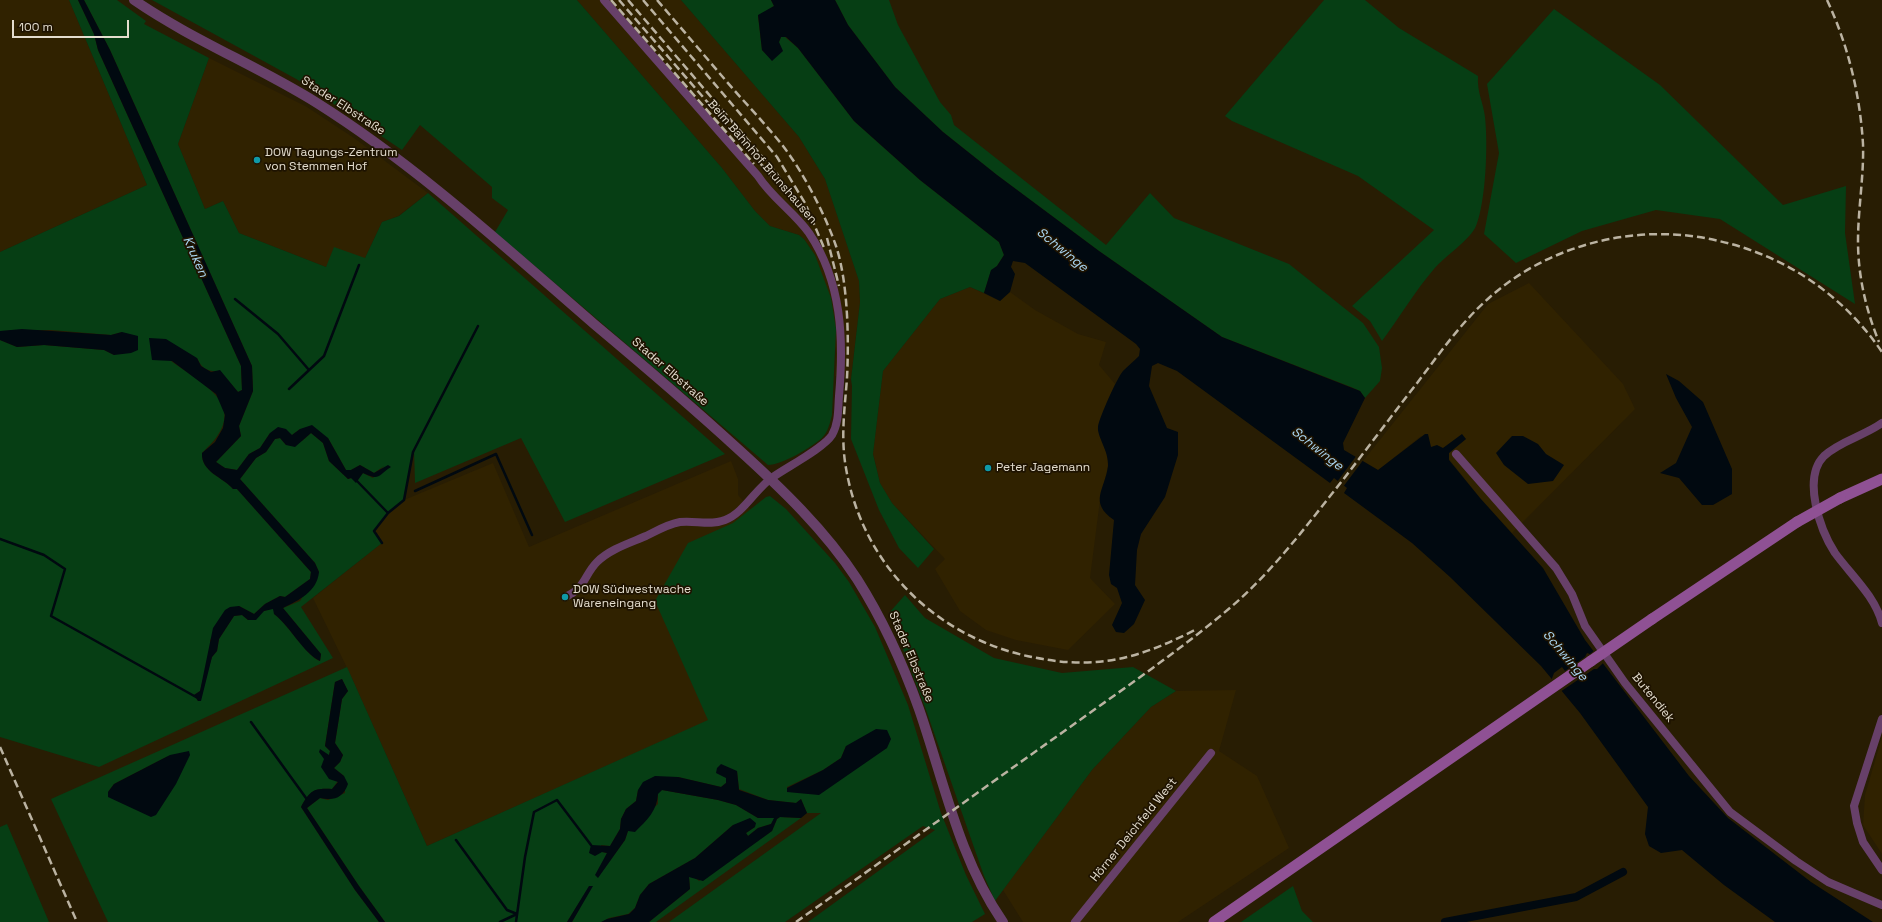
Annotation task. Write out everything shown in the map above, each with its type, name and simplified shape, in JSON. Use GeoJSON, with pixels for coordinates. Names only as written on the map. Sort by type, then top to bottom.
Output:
{"type":"FeatureCollection","features":[{"type":"Feature","properties":{"kind":"main road"},"geometry":{"type":"LineString","coordinates":[[1214,922],[1652,619],[1798,522],[1840,498],[1882,479]]}},
{"type":"Feature","properties":{"kind":"street","name":"Stader Elbstraße"},"geometry":{"type":"LineString","coordinates":[[134,0],[167,21],[316,102],[367,136],[425,180],[697,411],[770,478],[816,526],[856,578],[878,614],[900,661],[919,710],[966,854],[978,881],[1003,922]]}},
{"type":"Feature","properties":{"kind":"street","name":"Beim Bahnhof Brunshausen"},"geometry":{"type":"LineString","coordinates":[[565,597],[575,593],[583,584],[596,563],[607,554],[680,522],[714,523],[727,520],[746,504],[770,478],[822,445],[832,435],[837,423],[841,378],[841,320],[835,293],[824,259],[809,233],[794,214],[767,189],[748,164],[604,0]]}},
{"type":"Feature","properties":{"kind":"street"},"geometry":{"type":"LineString","coordinates":[[1882,424],[1825,455],[1820,461],[1814,474],[1813,488],[1823,528],[1835,552],[1868,594],[1882,623]]}},
{"type":"Feature","properties":{"kind":"street","name":"Butendiek"},"geometry":{"type":"LineString","coordinates":[[1456,454],[1556,568],[1572,594],[1584,626],[1612,664],[1730,812],[1796,862],[1828,882],[1882,905]]}},
{"type":"Feature","properties":{"kind":"street"},"geometry":{"type":"LineString","coordinates":[[1882,719],[1854,806],[1857,823],[1863,842],[1882,870]]}},
{"type":"Feature","properties":{"kind":"street","name":"Hörner Deichfeld West"},"geometry":{"type":"LineString","coordinates":[[1075,922],[1212,753]]}},
{"type":"Feature","properties":{"kind":"shaded area"},"geometry":{"type":"Polygon","coordinates":[[[0,0],[69,0],[147,185],[0,252],[0,0]]]}},
{"type":"Feature","properties":{"kind":"shaded area"},"geometry":{"type":"Polygon","coordinates":[[[577,0],[681,0],[799,137],[825,179],[859,281],[860,302],[851,379],[835,376],[836,351],[815,255],[804,239],[799,235],[770,226],[755,211],[722,168],[577,0]]]}},
{"type":"Feature","properties":{"kind":"shaded area"},"geometry":{"type":"Polygon","coordinates":[[[209,58],[307,107],[354,138],[428,193],[398,216],[382,222],[365,258],[326,267],[239,233],[223,201],[205,209],[178,144],[209,58]]]}},
{"type":"Feature","properties":{"kind":"shaded area"},"geometry":{"type":"Polygon","coordinates":[[[1529,283],[1623,384],[1635,409],[1512,533],[1480,498],[1449,459],[1449,453],[1466,439],[1443,448],[1431,448],[1421,436],[1378,470],[1363,461],[1488,304],[1529,283]]]}},
{"type":"Feature","properties":{"kind":"shaded area"},"geometry":{"type":"Polygon","coordinates":[[[970,287],[1000,301],[1010,292],[1035,310],[1078,334],[1106,342],[1099,365],[1115,384],[1098,428],[1107,454],[1108,466],[1100,500],[1090,578],[1115,604],[1068,650],[1016,640],[986,630],[960,611],[935,569],[945,559],[892,503],[880,483],[873,453],[883,371],[940,299],[970,287]]]}},
{"type":"Feature","properties":{"kind":"shaded area"},"geometry":{"type":"Polygon","coordinates":[[[731,461],[738,479],[738,495],[874,647],[427,846],[350,674],[313,598],[382,543],[374,531],[388,513],[404,500],[493,463],[529,547],[731,461]]]}},
{"type":"Feature","properties":{"kind":"shaded area"},"geometry":{"type":"Polygon","coordinates":[[[1236,690],[1219,751],[1257,776],[1289,848],[1178,922],[1023,922],[1003,890],[1092,770],[1151,707],[1176,691],[1236,690]]]}},
{"type":"Feature","properties":{"kind":"shaded area"},"geometry":{"type":"Polygon","coordinates":[[[1882,737],[1882,854],[1863,825],[1865,795],[1882,737]]]}},
{"type":"Feature","properties":{"kind":"green space"},"geometry":{"type":"Polygon","coordinates":[[[69,0],[78,0],[94,34],[98,50],[241,366],[242,390],[238,392],[220,371],[206,369],[201,365],[197,358],[171,361],[211,390],[220,400],[224,411],[224,423],[217,437],[202,453],[205,465],[213,474],[233,489],[237,489],[311,572],[310,579],[285,597],[280,596],[265,604],[254,614],[239,606],[210,640],[210,652],[200,691],[194,695],[198,701],[212,657],[217,651],[219,639],[234,616],[242,615],[248,620],[264,611],[274,608],[274,614],[286,625],[309,654],[320,661],[321,654],[283,608],[300,601],[319,572],[315,563],[240,479],[256,458],[266,452],[275,439],[280,438],[286,445],[302,441],[311,433],[323,443],[329,461],[348,479],[360,476],[363,473],[373,478],[384,466],[374,473],[360,465],[351,470],[346,470],[328,438],[300,429],[292,435],[270,433],[260,448],[249,454],[237,470],[225,468],[216,462],[241,436],[239,426],[253,391],[252,366],[110,50],[84,0],[117,0],[146,21],[144,24],[209,58],[178,144],[205,209],[223,201],[239,233],[326,267],[334,247],[365,258],[382,222],[399,216],[428,193],[725,454],[565,522],[521,438],[415,483],[414,449],[404,500],[388,513],[374,531],[382,543],[301,607],[333,658],[99,767],[0,737],[0,340],[17,347],[44,345],[104,350],[114,355],[122,332],[111,335],[51,330],[0,331],[0,252],[147,185],[69,0]]]}},
{"type":"Feature","properties":{"kind":"green space"},"geometry":{"type":"Polygon","coordinates":[[[152,0],[577,0],[722,168],[755,211],[770,226],[799,235],[804,239],[815,255],[831,298],[836,329],[832,415],[826,433],[817,442],[796,455],[781,462],[768,465],[495,232],[508,210],[492,198],[492,187],[420,125],[402,150],[298,80],[152,0]]]}},
{"type":"Feature","properties":{"kind":"green space"},"geometry":{"type":"Polygon","coordinates":[[[681,0],[771,0],[774,6],[758,16],[762,50],[772,60],[781,37],[785,37],[798,48],[854,121],[920,180],[999,242],[1004,255],[997,266],[991,271],[984,293],[970,287],[940,299],[883,371],[873,454],[880,483],[892,503],[934,549],[918,568],[899,548],[879,510],[851,439],[851,379],[860,302],[859,281],[825,179],[799,137],[681,0]]]}},
{"type":"Feature","properties":{"kind":"green space"},"geometry":{"type":"Polygon","coordinates":[[[835,0],[889,0],[898,25],[940,102],[951,115],[954,125],[1106,245],[1150,193],[1174,218],[1289,264],[1363,323],[1379,347],[1382,368],[1380,381],[1365,398],[1360,391],[1351,387],[1222,337],[1099,251],[997,175],[943,132],[895,87],[848,25],[835,0]]]}},
{"type":"Feature","properties":{"kind":"green space"},"geometry":{"type":"Polygon","coordinates":[[[1324,0],[1365,0],[1399,28],[1478,76],[1478,87],[1484,111],[1486,142],[1484,188],[1476,226],[1469,237],[1438,264],[1427,277],[1382,341],[1370,321],[1352,306],[1434,230],[1358,176],[1232,121],[1225,116],[1324,0]]]}},
{"type":"Feature","properties":{"kind":"green space"},"geometry":{"type":"Polygon","coordinates":[[[1554,9],[1660,85],[1783,205],[1846,186],[1845,233],[1855,304],[1720,219],[1656,210],[1582,231],[1516,263],[1484,234],[1499,153],[1487,84],[1554,9]]]}},
{"type":"Feature","properties":{"kind":"green space"},"geometry":{"type":"Polygon","coordinates":[[[770,496],[786,509],[835,563],[849,582],[875,627],[908,705],[941,813],[966,875],[985,914],[972,922],[808,922],[935,830],[923,826],[785,922],[669,922],[821,813],[807,813],[801,799],[796,803],[768,800],[739,789],[737,771],[726,778],[726,783],[721,787],[678,777],[638,790],[636,801],[626,809],[621,819],[620,829],[610,846],[601,845],[602,852],[607,853],[598,877],[625,840],[628,831],[658,804],[658,793],[662,790],[718,800],[736,805],[758,818],[775,818],[771,824],[758,828],[748,836],[746,833],[755,827],[733,825],[695,858],[649,884],[640,895],[635,908],[628,914],[609,918],[602,922],[572,922],[592,886],[589,887],[567,922],[385,922],[307,808],[320,798],[328,800],[345,793],[344,776],[334,768],[340,762],[343,755],[335,743],[342,699],[348,691],[342,679],[335,682],[325,746],[330,751],[329,755],[338,781],[332,789],[321,789],[310,794],[301,807],[355,890],[379,922],[108,922],[51,799],[347,667],[427,846],[708,720],[655,601],[688,543],[733,523],[766,497],[770,496]],[[846,746],[841,758],[823,770],[787,787],[787,792],[887,748],[846,746]],[[170,755],[114,784],[108,792],[170,755]]]}},
{"type":"Feature","properties":{"kind":"green space"},"geometry":{"type":"Polygon","coordinates":[[[905,595],[925,618],[994,658],[1062,673],[1133,667],[1176,691],[1151,707],[1092,770],[995,901],[984,876],[925,707],[889,613],[905,595]]]}},
{"type":"Feature","properties":{"kind":"green space"},"geometry":{"type":"Polygon","coordinates":[[[780,817],[801,818],[656,922],[649,922],[690,889],[689,877],[694,877],[699,881],[772,831],[777,819],[780,817]]]}},
{"type":"Feature","properties":{"kind":"green space"},"geometry":{"type":"Polygon","coordinates":[[[7,824],[49,922],[0,922],[0,827],[7,824]]]}},
{"type":"Feature","properties":{"kind":"green space"},"geometry":{"type":"Polygon","coordinates":[[[1293,886],[1302,911],[1313,922],[1241,922],[1293,886]]]}},
{"type":"Feature","properties":{"kind":"water","name":"Kruken"},"geometry":{"type":"Polygon","coordinates":[[[78,0],[84,0],[110,50],[252,366],[253,391],[239,426],[241,436],[216,462],[225,468],[237,470],[249,454],[260,448],[270,433],[278,427],[286,429],[292,435],[300,429],[312,425],[328,438],[346,470],[351,470],[360,465],[374,473],[388,465],[391,467],[376,477],[363,473],[356,483],[351,478],[348,479],[329,461],[323,443],[311,433],[295,447],[286,445],[280,438],[275,439],[266,452],[256,458],[240,479],[315,563],[319,572],[318,579],[311,590],[301,598],[283,608],[321,654],[320,661],[302,646],[280,619],[274,614],[273,609],[264,611],[256,620],[248,620],[242,615],[234,616],[219,639],[217,651],[212,657],[201,701],[198,701],[194,695],[200,691],[213,628],[225,610],[230,607],[239,606],[254,614],[265,604],[280,596],[285,597],[310,579],[311,572],[237,489],[233,489],[213,474],[205,465],[202,453],[215,442],[223,428],[225,415],[216,394],[172,361],[152,360],[149,338],[166,339],[197,358],[201,366],[211,372],[220,370],[238,392],[242,390],[241,366],[98,50],[94,34],[78,0]]]}},
{"type":"Feature","properties":{"kind":"water","name":"Schwinge"},"geometry":{"type":"Polygon","coordinates":[[[771,0],[835,0],[848,25],[895,87],[943,132],[997,175],[1099,251],[1222,337],[1360,391],[1365,398],[1343,443],[1344,450],[1378,470],[1425,434],[1428,434],[1431,447],[1437,445],[1443,448],[1462,434],[1466,439],[1449,453],[1449,460],[1480,498],[1543,568],[1585,640],[1689,776],[1728,818],[1811,882],[1873,922],[1775,922],[1724,885],[1682,850],[1661,853],[1649,846],[1645,834],[1648,807],[1580,713],[1541,666],[1450,577],[1412,543],[1344,493],[1347,488],[1334,478],[1330,483],[1177,371],[1158,363],[1152,366],[1149,386],[1167,428],[1178,432],[1178,455],[1165,497],[1141,534],[1137,550],[1135,585],[1145,600],[1134,624],[1124,633],[1116,632],[1112,625],[1122,603],[1117,588],[1111,584],[1109,575],[1114,520],[1106,513],[1100,501],[1108,460],[1099,435],[1098,427],[1117,381],[1123,371],[1139,356],[1140,349],[1136,344],[1025,263],[1013,261],[1011,267],[1015,274],[1010,292],[1000,301],[984,293],[991,270],[997,266],[1004,255],[999,242],[920,180],[854,121],[798,48],[786,37],[781,37],[779,42],[783,51],[772,61],[762,50],[758,15],[774,6],[771,0]]]}},
{"type":"Feature","properties":{"kind":"water"},"geometry":{"type":"Polygon","coordinates":[[[22,329],[111,335],[122,332],[138,336],[138,350],[131,353],[114,355],[104,350],[44,345],[17,347],[0,340],[0,331],[22,329]]]}},
{"type":"Feature","properties":{"kind":"water"},"geometry":{"type":"Polygon","coordinates":[[[1666,374],[1679,381],[1703,402],[1732,469],[1732,494],[1713,505],[1702,505],[1679,478],[1660,473],[1676,463],[1692,427],[1676,398],[1666,374]]]}},
{"type":"Feature","properties":{"kind":"water"},"geometry":{"type":"Polygon","coordinates":[[[1512,436],[1523,436],[1538,444],[1546,454],[1564,465],[1553,481],[1528,484],[1504,465],[1496,453],[1512,436]]]}},
{"type":"Feature","properties":{"kind":"water"},"geometry":{"type":"Polygon","coordinates":[[[342,679],[348,691],[342,699],[335,743],[343,755],[340,762],[334,768],[344,776],[348,784],[341,795],[334,799],[320,798],[307,808],[385,922],[379,922],[355,890],[301,807],[313,791],[332,789],[338,782],[329,779],[321,767],[324,759],[319,752],[320,749],[329,755],[330,751],[325,746],[335,682],[342,679]]]}},
{"type":"Feature","properties":{"kind":"water"},"geometry":{"type":"Polygon","coordinates":[[[876,729],[887,730],[891,739],[887,748],[819,795],[787,792],[787,788],[823,770],[841,758],[846,746],[876,729]]]}},
{"type":"Feature","properties":{"kind":"water"},"geometry":{"type":"Polygon","coordinates":[[[189,751],[190,755],[176,784],[156,815],[151,817],[108,797],[108,792],[114,784],[170,755],[189,751]]]}},
{"type":"Feature","properties":{"kind":"water"},"geometry":{"type":"Polygon","coordinates":[[[721,764],[737,771],[739,790],[768,800],[796,803],[801,799],[807,813],[801,818],[780,817],[777,819],[772,831],[703,881],[689,877],[690,889],[649,922],[601,922],[607,919],[629,914],[635,908],[640,895],[649,884],[695,858],[733,825],[750,818],[756,823],[755,827],[746,833],[748,836],[758,828],[771,824],[774,818],[758,818],[736,805],[718,800],[662,790],[658,794],[656,805],[647,819],[635,832],[628,831],[625,840],[598,878],[595,875],[607,853],[602,852],[595,856],[589,853],[591,845],[610,846],[620,829],[621,819],[626,809],[636,801],[638,790],[643,782],[655,776],[678,777],[721,787],[726,783],[726,778],[716,773],[717,768],[721,764]]]}},
{"type":"Feature","properties":{"kind":"water"},"geometry":{"type":"Polygon","coordinates":[[[589,886],[593,886],[572,922],[567,922],[589,886]]]}},
{"type":"Feature","properties":{"kind":"pier"},"geometry":{"type":"Polygon","coordinates":[[[1357,455],[1364,459],[1343,487],[1337,482],[1357,455]]]}},
{"type":"Feature","properties":{"kind":"pier"},"geometry":{"type":"Polygon","coordinates":[[[1595,650],[1604,662],[1597,669],[1594,669],[1560,692],[1551,681],[1554,673],[1562,667],[1565,671],[1585,657],[1587,653],[1590,654],[1595,650]]]}},
{"type":"Feature","properties":{"kind":"waterway"},"geometry":{"type":"LineString","coordinates":[[289,389],[324,356],[359,265]]}},
{"type":"Feature","properties":{"kind":"waterway"},"geometry":{"type":"LineString","coordinates":[[235,299],[278,334],[309,370]]}},
{"type":"Feature","properties":{"kind":"waterway"},"geometry":{"type":"LineString","coordinates":[[388,513],[404,500],[413,452],[478,326]]}},
{"type":"Feature","properties":{"kind":"waterway"},"geometry":{"type":"LineString","coordinates":[[415,491],[496,454],[532,535]]}},
{"type":"Feature","properties":{"kind":"waterway"},"geometry":{"type":"LineString","coordinates":[[357,481],[388,513],[374,531],[382,543]]}},
{"type":"Feature","properties":{"kind":"waterway"},"geometry":{"type":"LineString","coordinates":[[0,539],[44,555],[65,569],[51,616],[196,697]]}},
{"type":"Feature","properties":{"kind":"waterway"},"geometry":{"type":"LineString","coordinates":[[251,722],[306,798]]}},
{"type":"Feature","properties":{"kind":"waterway"},"geometry":{"type":"LineString","coordinates":[[516,922],[525,857],[534,812],[557,800],[591,845]]}},
{"type":"Feature","properties":{"kind":"waterway"},"geometry":{"type":"LineString","coordinates":[[456,840],[507,910],[517,914],[500,922]]}},
{"type":"Feature","properties":{"kind":"waterway"},"geometry":{"type":"LineString","coordinates":[[1445,922],[1576,897],[1623,872]]}},
{"type":"Feature","properties":{"kind":"railway"},"geometry":{"type":"LineString","coordinates":[[611,0],[754,164]]}},
{"type":"Feature","properties":{"kind":"railway"},"geometry":{"type":"LineString","coordinates":[[619,0],[780,186]]}},
{"type":"Feature","properties":{"kind":"railway"},"geometry":{"type":"LineString","coordinates":[[628,0],[777,174],[806,218]]}},
{"type":"Feature","properties":{"kind":"railway"},"geometry":{"type":"LineString","coordinates":[[643,0],[777,157],[805,203],[825,250]]}},
{"type":"Feature","properties":{"kind":"railway"},"geometry":{"type":"LineString","coordinates":[[657,0],[791,156],[820,207],[836,246],[843,276],[848,329],[848,363],[843,430],[845,462],[854,500],[868,534],[887,566],[911,594],[939,617],[971,636],[1006,650],[1043,659],[1064,662],[1106,661],[1117,659],[1136,655],[1153,649],[1195,630]]}},
{"type":"Feature","properties":{"kind":"railway"},"geometry":{"type":"LineString","coordinates":[[1827,0],[1847,52],[1859,107],[1863,144],[1858,229],[1859,267],[1870,318],[1879,342]]}},
{"type":"Feature","properties":{"kind":"railway"},"geometry":{"type":"LineString","coordinates":[[796,922],[1148,671],[1211,624],[1247,593],[1262,578],[1303,530],[1450,340],[1469,318],[1490,297],[1514,278],[1540,263],[1568,251],[1598,242],[1628,236],[1658,234],[1689,236],[1719,241],[1744,248],[1767,257],[1790,268],[1811,281],[1850,313],[1867,331],[1882,352]]}},
{"type":"Feature","properties":{"kind":"railway"},"geometry":{"type":"LineString","coordinates":[[827,238],[839,286]]}},
{"type":"Feature","properties":{"kind":"railway"},"geometry":{"type":"LineString","coordinates":[[0,747],[77,922]]}},
{"type":"Feature","properties":{"kind":"place","name":"DOW Tagungs-Zentrum von Stemmen Hof"},"geometry":{"type":"Point","coordinates":[257,160]}},
{"type":"Feature","properties":{"kind":"place","name":"Peter Jagemann"},"geometry":{"type":"Point","coordinates":[988,468]}},
{"type":"Feature","properties":{"kind":"place","name":"DOW Südwestwache Wareneingang"},"geometry":{"type":"Point","coordinates":[565,597]}}]}
